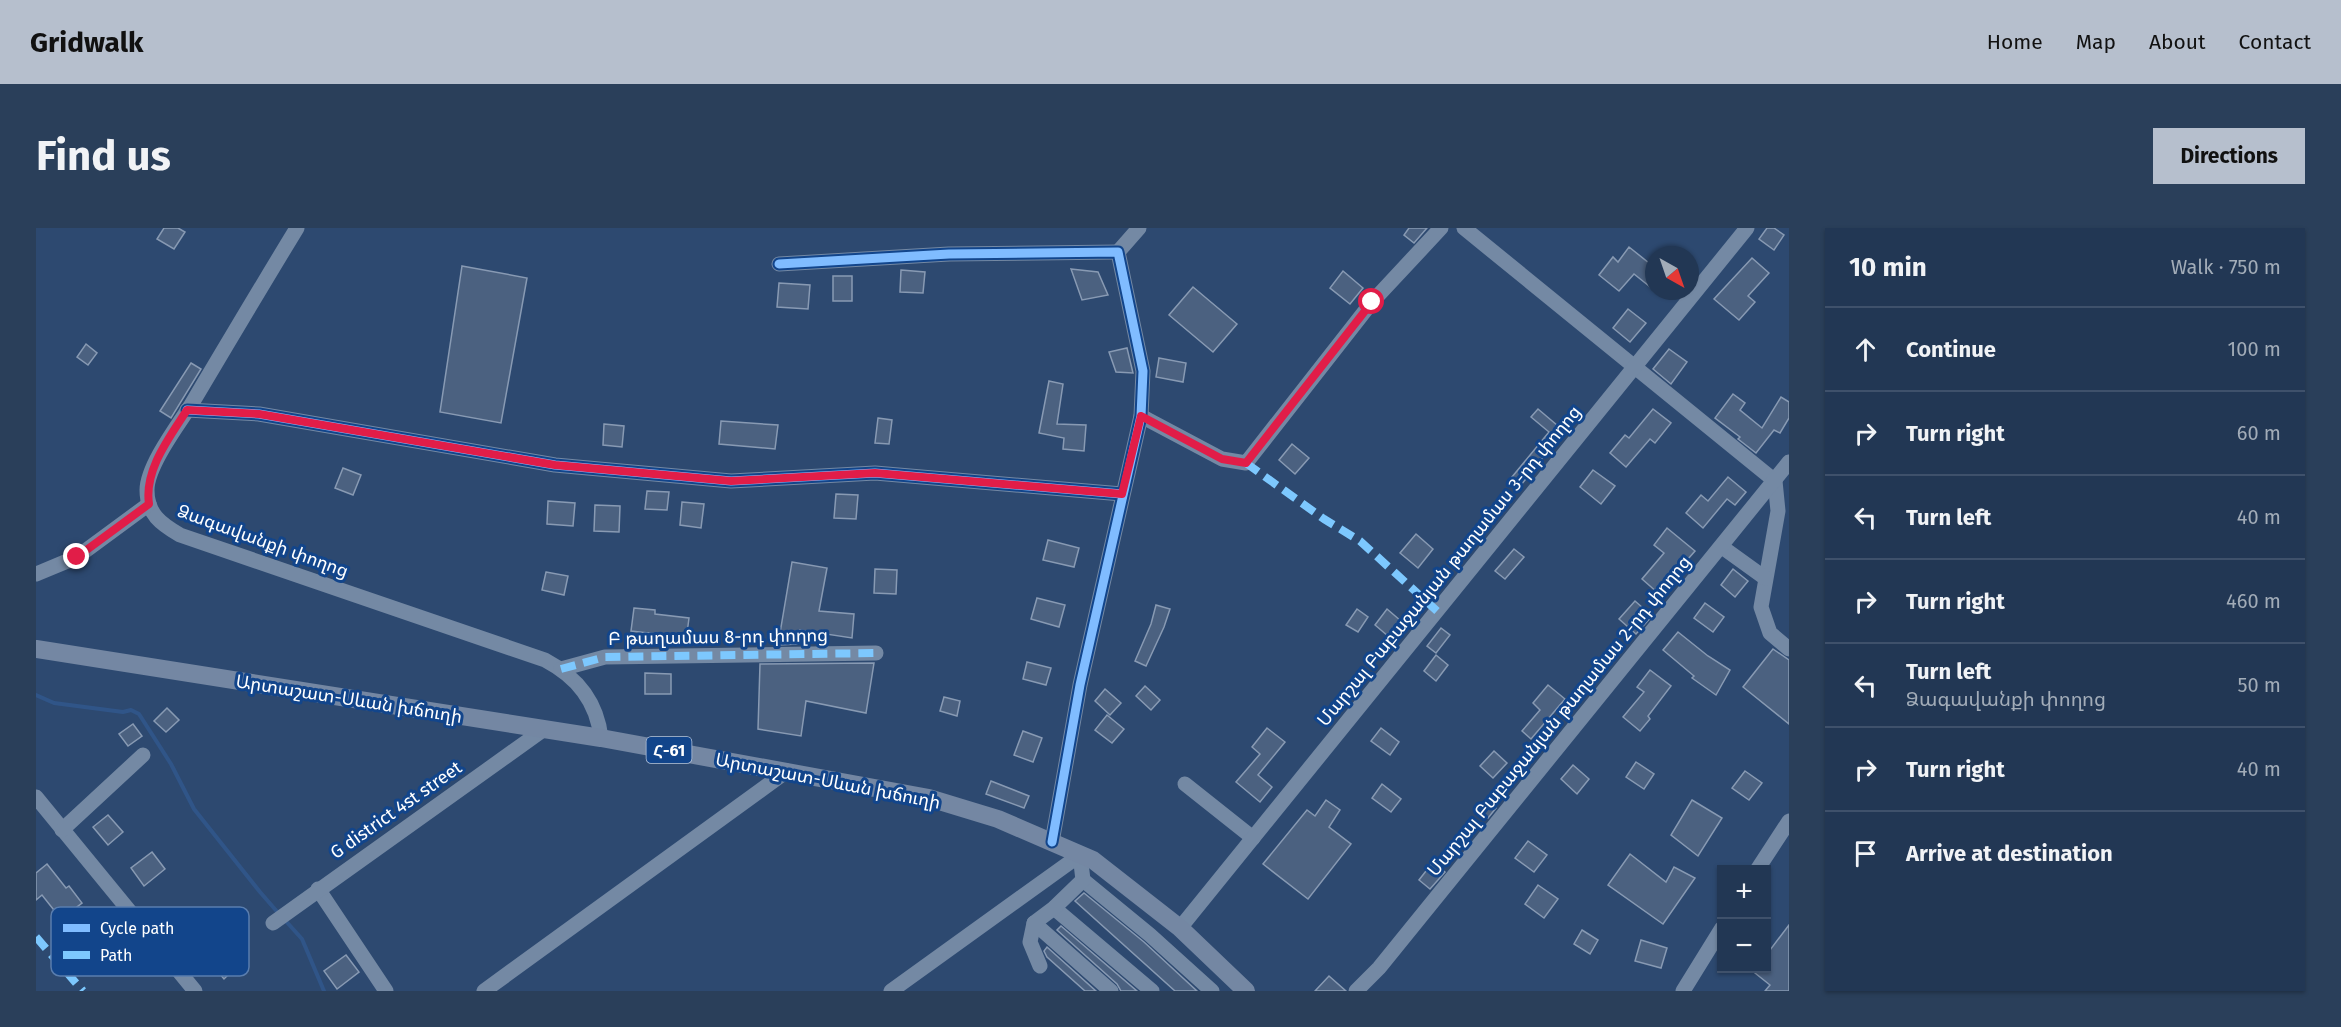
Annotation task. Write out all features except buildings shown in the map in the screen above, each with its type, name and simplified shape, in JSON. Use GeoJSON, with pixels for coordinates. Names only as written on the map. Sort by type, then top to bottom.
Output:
{"type":"FeatureCollection","features":[{"type":"Feature","properties":{"kind":"main road","name":"Արտաշատ-Սևան խճուղի"},"geometry":{"type":"LineString","coordinates":[[36,649],[601,738],[929,798],[998,819],[1093,860],[1180,928],[1246,991]]}},
{"type":"Feature","properties":{"kind":"street"},"geometry":{"type":"LineString","coordinates":[[36,574],[77,557],[149,504],[147,489],[151,473],[297,228]]}},
{"type":"Feature","properties":{"kind":"street"},"geometry":{"type":"LineString","coordinates":[[779,264],[949,254],[1118,252],[1139,228]]}},
{"type":"Feature","properties":{"kind":"street"},"geometry":{"type":"LineString","coordinates":[[1141,416],[1222,459],[1246,463],[1372,302],[1441,228]]}},
{"type":"Feature","properties":{"kind":"street"},"geometry":{"type":"LineString","coordinates":[[1464,228],[1775,481],[1778,511],[1761,607],[1770,633],[1789,649]]}},
{"type":"Feature","properties":{"kind":"street","name":"Մարշալ Բաբաջանյան թաղամաս 3-րդ փողոց"},"geometry":{"type":"LineString","coordinates":[[1180,928],[1747,228]]}},
{"type":"Feature","properties":{"kind":"street"},"geometry":{"type":"LineString","coordinates":[[1052,842],[1080,685],[1141,416],[1143,371],[1118,252]]}},
{"type":"Feature","properties":{"kind":"street"},"geometry":{"type":"LineString","coordinates":[[187,410],[259,414],[555,465],[731,481],[875,473],[1122,494]]}},
{"type":"Feature","properties":{"kind":"street","name":"Մարշալ Բաբաջանյան թաղամաս 2-րդ փողոց"},"geometry":{"type":"LineString","coordinates":[[1356,991],[1379,968],[1789,462]]}},
{"type":"Feature","properties":{"kind":"street","name":"Ձագավանքի փողոց"},"geometry":{"type":"LineString","coordinates":[[149,504],[160,523],[180,535],[534,656],[561,669],[576,682],[591,704],[599,719],[601,738]]}},
{"type":"Feature","properties":{"kind":"street"},"geometry":{"type":"LineString","coordinates":[[1722,547],[1765,578]]}},
{"type":"Feature","properties":{"kind":"street","name":"Բ թաղամաս 8-րդ փողոց"},"geometry":{"type":"LineString","coordinates":[[561,669],[606,657],[876,653]]}},
{"type":"Feature","properties":{"kind":"street","name":"G district 4st street"},"geometry":{"type":"LineString","coordinates":[[273,923],[543,730]]}},
{"type":"Feature","properties":{"kind":"street"},"geometry":{"type":"LineString","coordinates":[[62,830],[143,755]]}},
{"type":"Feature","properties":{"kind":"street"},"geometry":{"type":"LineString","coordinates":[[484,991],[787,771]]}},
{"type":"Feature","properties":{"kind":"street"},"geometry":{"type":"LineString","coordinates":[[1185,784],[1253,838]]}},
{"type":"Feature","properties":{"kind":"street"},"geometry":{"type":"LineString","coordinates":[[36,797],[126,907]]}},
{"type":"Feature","properties":{"kind":"street"},"geometry":{"type":"LineString","coordinates":[[1761,865],[1784,838],[1789,821]]}},
{"type":"Feature","properties":{"kind":"street"},"geometry":{"type":"LineString","coordinates":[[891,991],[1080,855],[1083,880],[1150,935],[1212,991]]}},
{"type":"Feature","properties":{"kind":"street"},"geometry":{"type":"LineString","coordinates":[[1040,966],[1030,942],[1034,923],[1054,908],[1083,880]]}},
{"type":"Feature","properties":{"kind":"street"},"geometry":{"type":"LineString","coordinates":[[318,889],[386,991]]}},
{"type":"Feature","properties":{"kind":"street"},"geometry":{"type":"LineString","coordinates":[[1054,908],[1152,991]]}},
{"type":"Feature","properties":{"kind":"street"},"geometry":{"type":"LineString","coordinates":[[1034,923],[1111,991]]}},
{"type":"Feature","properties":{"kind":"street"},"geometry":{"type":"LineString","coordinates":[[1683,991],[1717,936]]}},
{"type":"Feature","properties":{"kind":"street"},"geometry":{"type":"LineString","coordinates":[[183,976],[195,991]]}},
{"type":"Feature","properties":{"kind":"waterway"},"geometry":{"type":"LineString","coordinates":[[36,695],[54,703],[123,712],[131,710],[139,714],[171,764],[194,809],[280,915]]}},
{"type":"Feature","properties":{"kind":"waterway"},"geometry":{"type":"LineString","coordinates":[[284,919],[302,939],[324,991]]}},
{"type":"Feature","properties":{"kind":"marked path"},"geometry":{"type":"LineString","coordinates":[[1246,463],[1324,519],[1360,541],[1437,611]]}},
{"type":"Feature","properties":{"kind":"marked path"},"geometry":{"type":"LineString","coordinates":[[561,669],[605,657],[876,653]]}},
{"type":"Feature","properties":{"kind":"marked path"},"geometry":{"type":"LineString","coordinates":[[36,937],[51,954]]}},
{"type":"Feature","properties":{"kind":"marked path"},"geometry":{"type":"LineString","coordinates":[[70,976],[83,991]]}},
{"type":"Feature","properties":{"kind":"cycle path"},"geometry":{"type":"LineString","coordinates":[[779,264],[949,254],[1118,252],[1143,371],[1141,416],[1080,685],[1052,842]]}},
{"type":"Feature","properties":{"kind":"cycle path"},"geometry":{"type":"LineString","coordinates":[[187,410],[259,414],[555,465],[731,481],[875,473],[1122,494]]}},
{"type":"Feature","properties":{"kind":"route"},"geometry":{"type":"LineString","coordinates":[[77,557],[149,504],[147,489],[151,473],[187,410],[259,414],[555,465],[731,481],[875,473],[1122,494],[1141,416],[1222,459],[1246,463],[1372,302]]}}]}
